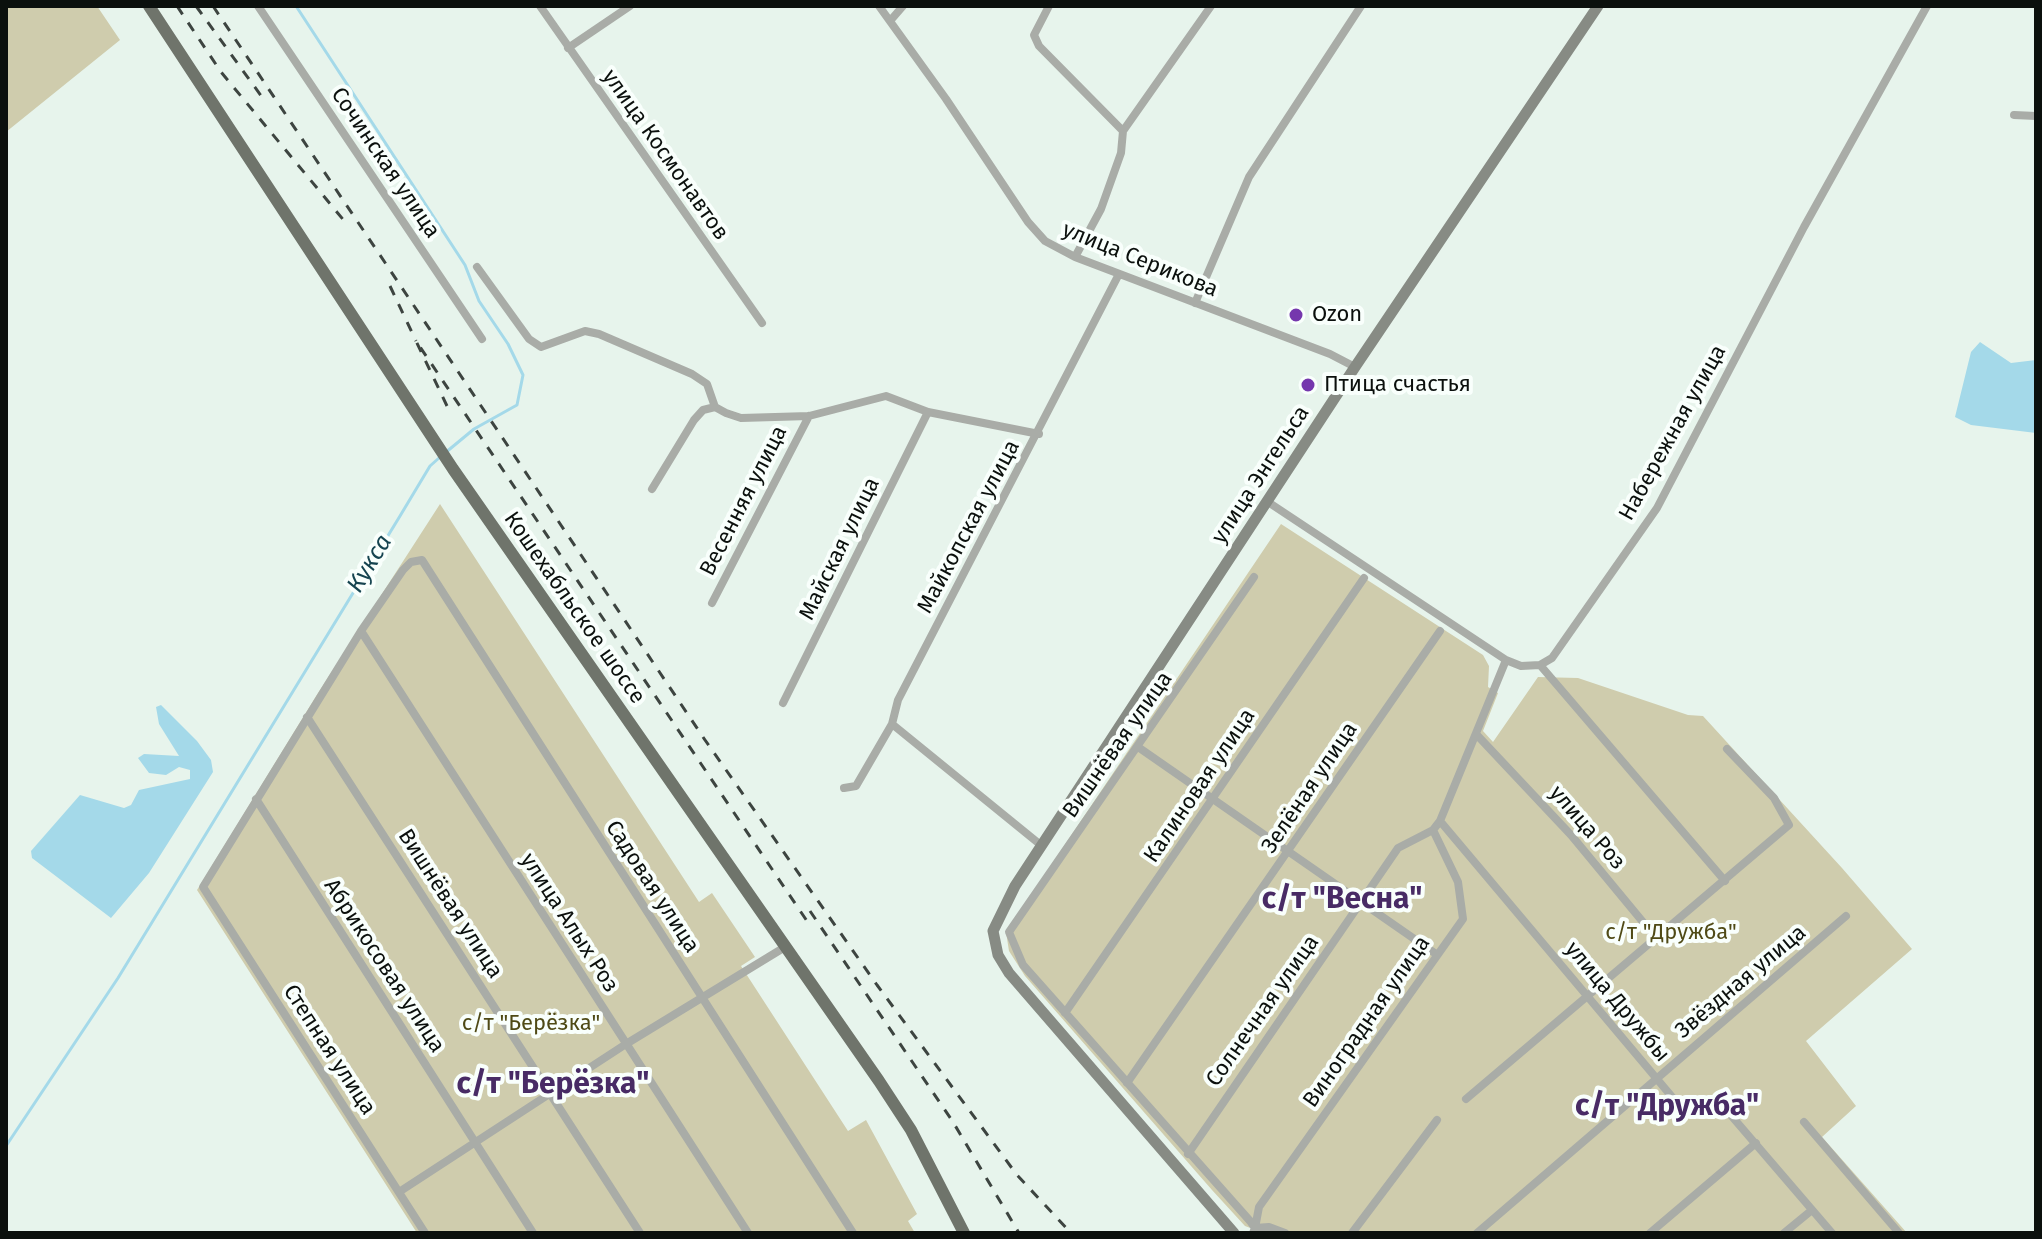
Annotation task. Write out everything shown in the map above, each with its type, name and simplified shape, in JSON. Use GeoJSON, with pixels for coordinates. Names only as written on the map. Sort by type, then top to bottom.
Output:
{"type":"FeatureCollection","features":[{"type":"Feature","properties":{"kind":"main road","name":"Кошехабльское шоссе"},"geometry":{"type":"LineString","coordinates":[[149,6],[434,441],[911,1130],[964,1233]]}},
{"type":"Feature","properties":{"kind":"street","name":"Сочинская улица"},"geometry":{"type":"LineString","coordinates":[[258,6],[482,339]]}},
{"type":"Feature","properties":{"kind":"street","name":"улица Космонавтов"},"geometry":{"type":"LineString","coordinates":[[540,6],[762,323]]}},
{"type":"Feature","properties":{"kind":"street"},"geometry":{"type":"LineString","coordinates":[[568,48],[630,6]]}},
{"type":"Feature","properties":{"kind":"street","name":"улица Серикова"},"geometry":{"type":"LineString","coordinates":[[879,6],[1028,222],[1045,241],[1075,257],[1330,354],[1355,367]]}},
{"type":"Feature","properties":{"kind":"street"},"geometry":{"type":"LineString","coordinates":[[890,21],[903,6]]}},
{"type":"Feature","properties":{"kind":"street"},"geometry":{"type":"LineString","coordinates":[[1049,6],[1034,35],[1039,46],[1123,131]]}},
{"type":"Feature","properties":{"kind":"street"},"geometry":{"type":"LineString","coordinates":[[1075,257],[1101,209],[1121,153],[1123,131],[1211,6]]}},
{"type":"Feature","properties":{"kind":"street"},"geometry":{"type":"LineString","coordinates":[[1195,303],[1249,177],[1361,6]]}},
{"type":"Feature","properties":{"kind":"street","name":"улица Энгельса"},"geometry":{"type":"LineString","coordinates":[[1234,1233],[1009,973],[998,955],[993,931],[1002,906],[1355,367],[1598,6]]}},
{"type":"Feature","properties":{"kind":"street","name":"Набережная улица"},"geometry":{"type":"LineString","coordinates":[[1540,665],[1552,658],[1657,508],[1804,227],[1927,6]]}},
{"type":"Feature","properties":{"kind":"street"},"geometry":{"type":"LineString","coordinates":[[2014,115],[2036,116]]}},
{"type":"Feature","properties":{"kind":"street"},"geometry":{"type":"LineString","coordinates":[[477,267],[529,339],[541,347],[585,331],[599,334],[692,374],[707,384],[715,407]]}},
{"type":"Feature","properties":{"kind":"street","name":"Майкопская улица"},"geometry":{"type":"LineString","coordinates":[[844,788],[856,786],[892,724],[898,700],[1039,434],[1119,274]]}},
{"type":"Feature","properties":{"kind":"street"},"geometry":{"type":"LineString","coordinates":[[652,489],[694,420],[703,410],[715,407],[741,418],[809,416],[886,396],[928,412],[1039,434]]}},
{"type":"Feature","properties":{"kind":"street","name":"Майская улица"},"geometry":{"type":"LineString","coordinates":[[783,703],[928,412]]}},
{"type":"Feature","properties":{"kind":"street","name":"Весенняя улица"},"geometry":{"type":"LineString","coordinates":[[712,603],[809,416]]}},
{"type":"Feature","properties":{"kind":"street"},"geometry":{"type":"LineString","coordinates":[[1268,502],[1506,660],[1521,666],[1540,665],[1725,881]]}},
{"type":"Feature","properties":{"kind":"street","name":"Садовая улица"},"geometry":{"type":"LineString","coordinates":[[361,631],[403,570],[411,562],[422,560],[853,1233]]}},
{"type":"Feature","properties":{"kind":"street","name":"Вишнёвая улица"},"geometry":{"type":"LineString","coordinates":[[1065,1013],[1023,965],[1009,932],[1254,577]]}},
{"type":"Feature","properties":{"kind":"street","name":"Калиновая улица"},"geometry":{"type":"LineString","coordinates":[[1065,1013],[1364,578]]}},
{"type":"Feature","properties":{"kind":"street"},"geometry":{"type":"LineString","coordinates":[[256,799],[361,631]]}},
{"type":"Feature","properties":{"kind":"street","name":"улица Алых Роз"},"geometry":{"type":"LineString","coordinates":[[361,631],[748,1233]]}},
{"type":"Feature","properties":{"kind":"street","name":"Зелёная улица"},"geometry":{"type":"LineString","coordinates":[[1127,1083],[1440,631]]}},
{"type":"Feature","properties":{"kind":"street","name":"Солнечная улица"},"geometry":{"type":"LineString","coordinates":[[1188,1154],[1398,848],[1433,830],[1440,821],[1506,660]]}},
{"type":"Feature","properties":{"kind":"street","name":"Вишнёвая улица"},"geometry":{"type":"LineString","coordinates":[[307,717],[640,1233]]}},
{"type":"Feature","properties":{"kind":"street"},"geometry":{"type":"LineString","coordinates":[[892,724],[1042,846]]}},
{"type":"Feature","properties":{"kind":"street","name":"улица Роз"},"geometry":{"type":"LineString","coordinates":[[1476,734],[1657,939]]}},
{"type":"Feature","properties":{"kind":"street"},"geometry":{"type":"LineString","coordinates":[[1138,747],[1436,954]]}},
{"type":"Feature","properties":{"kind":"street"},"geometry":{"type":"LineString","coordinates":[[1466,1099],[1789,825],[1789,820],[1774,798],[1727,749]]}},
{"type":"Feature","properties":{"kind":"street","name":"Степная улица"},"geometry":{"type":"LineString","coordinates":[[256,799],[203,887],[425,1233]]}},
{"type":"Feature","properties":{"kind":"street","name":"Абрикосовая улица"},"geometry":{"type":"LineString","coordinates":[[256,799],[533,1233]]}},
{"type":"Feature","properties":{"kind":"street","name":"улица Дружбы"},"geometry":{"type":"LineString","coordinates":[[1440,821],[1687,1110],[1695,1113],[1719,1109],[1729,1113],[1832,1233]]}},
{"type":"Feature","properties":{"kind":"street","name":"Виноградная улица"},"geometry":{"type":"LineString","coordinates":[[1254,1230],[1259,1207],[1463,919],[1463,903],[1454,873],[1433,830]]}},
{"type":"Feature","properties":{"kind":"street","name":"Звёздная улица"},"geometry":{"type":"LineString","coordinates":[[1477,1233],[1846,916]]}},
{"type":"Feature","properties":{"kind":"street"},"geometry":{"type":"LineString","coordinates":[[399,1192],[550,1092],[785,947]]}},
{"type":"Feature","properties":{"kind":"street"},"geometry":{"type":"LineString","coordinates":[[1065,1013],[1254,1230],[1269,1227],[1285,1233]]}},
{"type":"Feature","properties":{"kind":"street"},"geometry":{"type":"LineString","coordinates":[[1352,1233],[1437,1120]]}},
{"type":"Feature","properties":{"kind":"street"},"geometry":{"type":"LineString","coordinates":[[1804,1122],[1899,1233]]}},
{"type":"Feature","properties":{"kind":"street"},"geometry":{"type":"LineString","coordinates":[[1650,1233],[1756,1143]]}},
{"type":"Feature","properties":{"kind":"street"},"geometry":{"type":"LineString","coordinates":[[1784,1233],[1812,1210]]}},
{"type":"Feature","properties":{"kind":"green space"},"geometry":{"type":"Polygon","coordinates":[[[6,6],[97,6],[120,40],[6,132],[6,6]]]}},
{"type":"Feature","properties":{"kind":"green space","name":"с/т \"Берёзка\""},"geometry":{"type":"Polygon","coordinates":[[[440,504],[699,902],[712,893],[755,957],[741,966],[848,1131],[866,1120],[917,1214],[908,1221],[915,1233],[417,1233],[197,890],[318,693],[440,504]]]}},
{"type":"Feature","properties":{"kind":"green space"},"geometry":{"type":"Polygon","coordinates":[[[1281,524],[1483,655],[1489,666],[1488,687],[1498,693],[1483,731],[1493,742],[1538,677],[1578,678],[1688,715],[1703,716],[1842,868],[1912,949],[1806,1041],[1856,1106],[1822,1137],[1907,1233],[1264,1233],[1245,1226],[1212,1190],[1025,976],[1009,951],[1006,932],[1281,524]]]}},
{"type":"Feature","properties":{"kind":"water"},"geometry":{"type":"Polygon","coordinates":[[[1980,342],[2011,363],[2036,360],[2036,433],[1971,425],[1955,417],[1971,352],[1980,342]]]}},
{"type":"Feature","properties":{"kind":"water"},"geometry":{"type":"Polygon","coordinates":[[[161,705],[197,741],[211,760],[213,772],[149,873],[111,918],[32,858],[31,851],[80,795],[124,808],[131,805],[139,790],[190,779],[190,770],[179,767],[166,775],[149,773],[138,758],[144,754],[179,756],[159,724],[156,707],[161,705]]]}},
{"type":"Feature","properties":{"kind":"waterway","name":"Кукса"},"geometry":{"type":"LineString","coordinates":[[296,6],[465,265],[479,301],[508,344],[523,375],[517,405],[474,429],[445,453]]}},
{"type":"Feature","properties":{"kind":"waterway","name":"Кукса"},"geometry":{"type":"LineString","coordinates":[[6,1146],[118,978],[430,466],[439,458]]}},
{"type":"Feature","properties":{"kind":"railway"},"geometry":{"type":"LineString","coordinates":[[177,6],[221,72],[346,223]]}},
{"type":"Feature","properties":{"kind":"railway"},"geometry":{"type":"LineString","coordinates":[[196,6],[262,97]]}},
{"type":"Feature","properties":{"kind":"railway"},"geometry":{"type":"LineString","coordinates":[[213,6],[705,740],[877,985],[1017,1175],[1071,1233]]}},
{"type":"Feature","properties":{"kind":"railway"},"geometry":{"type":"LineString","coordinates":[[390,286],[416,341]]}},
{"type":"Feature","properties":{"kind":"railway"},"geometry":{"type":"LineString","coordinates":[[447,406],[416,341],[811,927]]}},
{"type":"Feature","properties":{"kind":"railway"},"geometry":{"type":"LineString","coordinates":[[810,911],[953,1122],[1019,1233]]}},
{"type":"Feature","properties":{"kind":"place","name":"Ozon"},"geometry":{"type":"Point","coordinates":[1296,315]}},
{"type":"Feature","properties":{"kind":"place","name":"Птица счастья"},"geometry":{"type":"Point","coordinates":[1308,385]}},
{"type":"Feature","properties":{"kind":"district","name":"с/т \"Весна\""},"geometry":{"type":"Point","coordinates":[1342,900]}},
{"type":"Feature","properties":{"kind":"district","name":"с/т \"Берёзка\""},"geometry":{"type":"Point","coordinates":[553,1085]}},
{"type":"Feature","properties":{"kind":"district","name":"с/т \"Дружба\""},"geometry":{"type":"Point","coordinates":[1667,1107]}}]}
